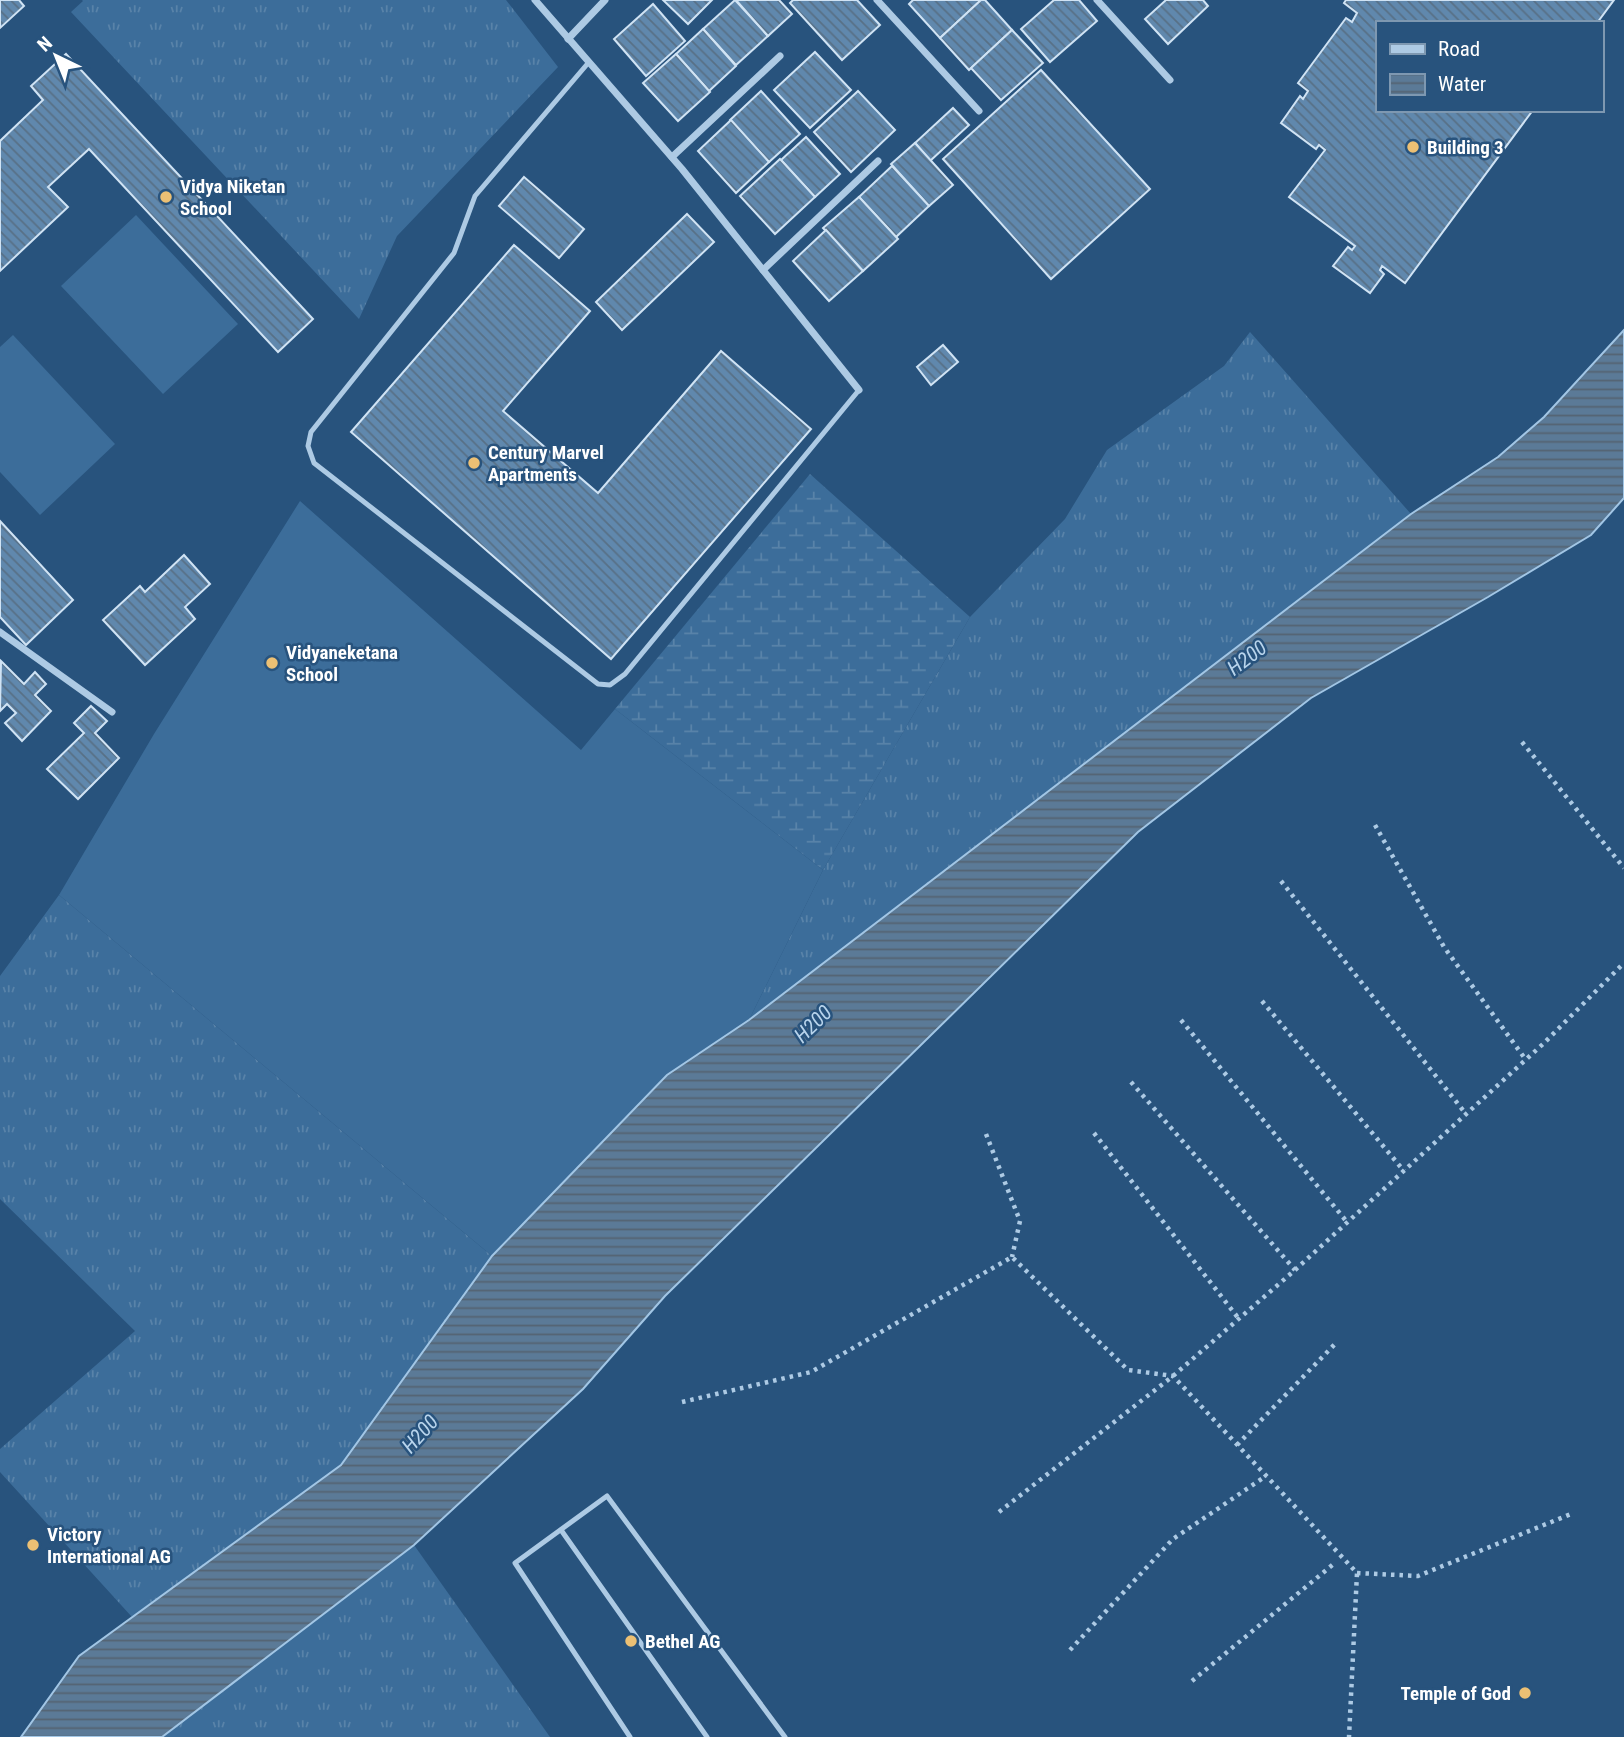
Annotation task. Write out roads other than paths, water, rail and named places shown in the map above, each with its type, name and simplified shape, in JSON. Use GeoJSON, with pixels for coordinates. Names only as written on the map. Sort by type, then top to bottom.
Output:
{"type":"FeatureCollection","features":[{"type":"Feature","properties":{"kind":"street"},"geometry":{"type":"LineString","coordinates":[[535,0],[672,157],[859,390]]}},
{"type":"Feature","properties":{"kind":"street"},"geometry":{"type":"LineString","coordinates":[[568,39],[606,0]]}},
{"type":"Feature","properties":{"kind":"street"},"geometry":{"type":"LineString","coordinates":[[877,0],[979,110]]}},
{"type":"Feature","properties":{"kind":"street"},"geometry":{"type":"LineString","coordinates":[[1097,0],[1170,80]]}},
{"type":"Feature","properties":{"kind":"street"},"geometry":{"type":"LineString","coordinates":[[672,157],[780,56]]}},
{"type":"Feature","properties":{"kind":"street"},"geometry":{"type":"LineString","coordinates":[[762,270],[878,161]]}},
{"type":"Feature","properties":{"kind":"street"},"geometry":{"type":"LineString","coordinates":[[0,632],[112,712]]}},
{"type":"Feature","properties":{"kind":"lane"},"geometry":{"type":"LineString","coordinates":[[589,62],[475,196],[454,253],[311,432],[309,446],[314,463],[598,684],[610,685],[625,674],[859,390]]}},
{"type":"Feature","properties":{"kind":"lane"},"geometry":{"type":"LineString","coordinates":[[629,1737],[515,1563],[607,1496],[785,1737]]}},
{"type":"Feature","properties":{"kind":"lane"},"geometry":{"type":"LineString","coordinates":[[561,1530],[707,1737]]}},
{"type":"Feature","properties":{"kind":"water","name":"H200"},"geometry":{"type":"Polygon","coordinates":[[[1624,330],[1624,498],[1591,535],[1311,698],[1138,832],[665,1296],[583,1389],[414,1545],[162,1737],[21,1737],[79,1656],[341,1465],[492,1256],[667,1075],[749,1020],[1411,514],[1498,457],[1544,417],[1624,330]]]}},
{"type":"Feature","properties":{"kind":"place","name":"Building 3"},"geometry":{"type":"Point","coordinates":[1413,147]}},
{"type":"Feature","properties":{"kind":"place","name":"Vidya Niketan School"},"geometry":{"type":"Point","coordinates":[166,197]}},
{"type":"Feature","properties":{"kind":"place","name":"Century Marvel Apartments"},"geometry":{"type":"Point","coordinates":[474,463]}},
{"type":"Feature","properties":{"kind":"place","name":"Vidyaneketana School"},"geometry":{"type":"Point","coordinates":[272,663]}},
{"type":"Feature","properties":{"kind":"place","name":"Victory International AG"},"geometry":{"type":"Point","coordinates":[33,1545]}},
{"type":"Feature","properties":{"kind":"place","name":"Bethel AG"},"geometry":{"type":"Point","coordinates":[631,1641]}},
{"type":"Feature","properties":{"kind":"place","name":"Temple of God"},"geometry":{"type":"Point","coordinates":[1525,1693]}}]}
